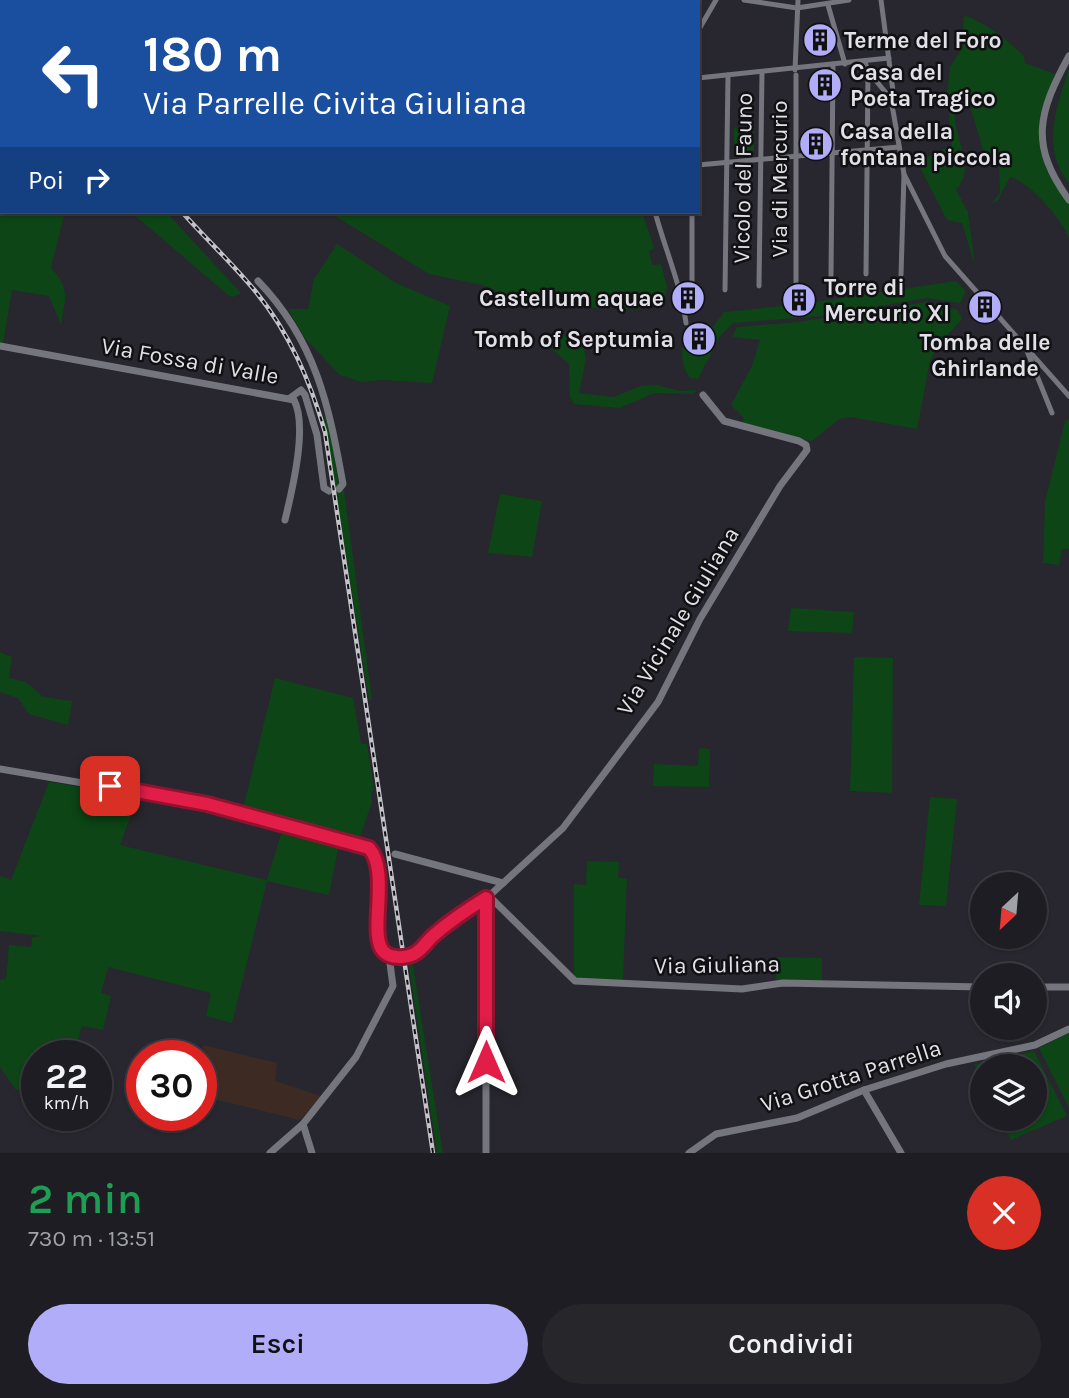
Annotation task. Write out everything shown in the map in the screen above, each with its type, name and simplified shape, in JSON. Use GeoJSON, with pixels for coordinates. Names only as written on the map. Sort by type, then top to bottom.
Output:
{"type":"FeatureCollection","features":[{"type":"Feature","properties":{"kind":"street"},"geometry":{"type":"LineString","coordinates":[[700,28],[716,0]]}},
{"type":"Feature","properties":{"kind":"street"},"geometry":{"type":"LineString","coordinates":[[744,0],[794,8],[849,0]]}},
{"type":"Feature","properties":{"kind":"street"},"geometry":{"type":"LineString","coordinates":[[791,0],[794,8]]}},
{"type":"Feature","properties":{"kind":"street"},"geometry":{"type":"LineString","coordinates":[[794,8],[798,0]]}},
{"type":"Feature","properties":{"kind":"street"},"geometry":{"type":"LineString","coordinates":[[881,0],[893,91],[891,99],[904,174],[901,275]]}},
{"type":"Feature","properties":{"kind":"street"},"geometry":{"type":"LineString","coordinates":[[828,5],[845,64]]}},
{"type":"Feature","properties":{"kind":"street","name":"Via di Mercurio"},"geometry":{"type":"LineString","coordinates":[[794,8],[796,282]]}},
{"type":"Feature","properties":{"kind":"street"},"geometry":{"type":"LineString","coordinates":[[1069,56],[1047,100],[1040,133],[1048,167],[1069,200]]}},
{"type":"Feature","properties":{"kind":"street"},"geometry":{"type":"LineString","coordinates":[[700,78],[795,72],[833,64],[889,58]]}},
{"type":"Feature","properties":{"kind":"street"},"geometry":{"type":"LineString","coordinates":[[865,62],[868,71],[866,274]]}},
{"type":"Feature","properties":{"kind":"street"},"geometry":{"type":"LineString","coordinates":[[831,276],[833,64]]}},
{"type":"Feature","properties":{"kind":"street"},"geometry":{"type":"LineString","coordinates":[[868,71],[891,99]]}},
{"type":"Feature","properties":{"kind":"street","name":"Vicolo del Fauno"},"geometry":{"type":"LineString","coordinates":[[759,286],[762,72]]}},
{"type":"Feature","properties":{"kind":"street"},"geometry":{"type":"LineString","coordinates":[[725,290],[728,75]]}},
{"type":"Feature","properties":{"kind":"street"},"geometry":{"type":"LineString","coordinates":[[700,165],[899,148]]}},
{"type":"Feature","properties":{"kind":"street"},"geometry":{"type":"LineString","coordinates":[[904,174],[946,256],[1069,396]]}},
{"type":"Feature","properties":{"kind":"street"},"geometry":{"type":"LineString","coordinates":[[656,214],[670,266],[682,293],[686,323]]}},
{"type":"Feature","properties":{"kind":"street"},"geometry":{"type":"LineString","coordinates":[[682,293],[692,288],[692,214]]}},
{"type":"Feature","properties":{"kind":"street"},"geometry":{"type":"LineString","coordinates":[[258,281],[288,316],[317,374],[328,405],[343,484],[339,489]]}},
{"type":"Feature","properties":{"kind":"street","name":"Via Fossa di Valle"},"geometry":{"type":"LineString","coordinates":[[0,345],[290,398],[298,407],[299,418],[293,486],[285,520]]}},
{"type":"Feature","properties":{"kind":"street"},"geometry":{"type":"LineString","coordinates":[[1025,345],[1052,413]]}},
{"type":"Feature","properties":{"kind":"street"},"geometry":{"type":"LineString","coordinates":[[290,398],[301,390],[305,395],[317,435],[324,488],[329,491]]}},
{"type":"Feature","properties":{"kind":"street","name":"Via Vicinale Giuliana"},"geometry":{"type":"LineString","coordinates":[[392,957],[410,955],[488,897],[563,828],[650,713],[700,619],[780,486],[807,450],[806,445],[799,441],[724,421],[703,395]]}},
{"type":"Feature","properties":{"kind":"street"},"geometry":{"type":"LineString","coordinates":[[0,768],[207,804],[364,846],[374,857],[380,900],[377,938],[380,948],[392,957],[393,986],[348,1069],[303,1124],[271,1153]]}},
{"type":"Feature","properties":{"kind":"street"},"geometry":{"type":"LineString","coordinates":[[395,854],[503,883]]}},
{"type":"Feature","properties":{"kind":"street"},"geometry":{"type":"LineString","coordinates":[[486,1153],[488,897]]}},
{"type":"Feature","properties":{"kind":"street","name":"Via Giuliana"},"geometry":{"type":"LineString","coordinates":[[488,897],[575,981],[742,989],[783,982],[970,987]]}},
{"type":"Feature","properties":{"kind":"street"},"geometry":{"type":"LineString","coordinates":[[1047,987],[1069,987]]}},
{"type":"Feature","properties":{"kind":"street","name":"Via Grotta Parrella"},"geometry":{"type":"LineString","coordinates":[[689,1153],[716,1134],[797,1118],[864,1090],[946,1064],[1035,1045],[1069,1029]]}},
{"type":"Feature","properties":{"kind":"street"},"geometry":{"type":"LineString","coordinates":[[864,1090],[901,1153]]}},
{"type":"Feature","properties":{"kind":"street"},"geometry":{"type":"LineString","coordinates":[[303,1124],[312,1153]]}},
{"type":"Feature","properties":{"kind":"shaded area"},"geometry":{"type":"Polygon","coordinates":[[[217,1048],[277,1063],[275,1081],[321,1096],[300,1120],[217,1100],[217,1048]]]}},
{"type":"Feature","properties":{"kind":"green space"},"geometry":{"type":"Polygon","coordinates":[[[967,16],[1004,39],[1024,56],[1025,63],[1055,74],[1040,115],[1039,140],[1047,172],[1069,204],[1069,238],[1060,221],[1044,202],[1018,180],[1010,177],[998,200],[991,204],[1000,193],[999,163],[984,153],[968,99],[964,95],[958,96],[955,120],[965,168],[963,179],[956,190],[968,212],[975,266],[962,223],[947,220],[917,162],[952,145],[947,93],[950,67],[964,45],[963,17],[967,16]]]}},
{"type":"Feature","properties":{"kind":"green space"},"geometry":{"type":"Polygon","coordinates":[[[1069,70],[1069,183],[1060,170],[1053,142],[1056,113],[1069,70]]]}},
{"type":"Feature","properties":{"kind":"green space"},"geometry":{"type":"Polygon","coordinates":[[[734,128],[754,129],[754,153],[734,153],[734,128]]]}},
{"type":"Feature","properties":{"kind":"green space"},"geometry":{"type":"Polygon","coordinates":[[[0,214],[64,214],[51,268],[64,288],[61,325],[49,296],[12,290],[3,344],[0,343],[0,214]]]}},
{"type":"Feature","properties":{"kind":"green space"},"geometry":{"type":"Polygon","coordinates":[[[133,214],[168,214],[241,293],[233,297],[133,214]]]}},
{"type":"Feature","properties":{"kind":"green space"},"geometry":{"type":"Polygon","coordinates":[[[332,214],[643,214],[654,248],[649,251],[652,265],[661,264],[667,287],[664,302],[640,302],[639,309],[586,307],[519,300],[482,285],[429,274],[332,214]]]}},
{"type":"Feature","properties":{"kind":"green space"},"geometry":{"type":"Polygon","coordinates":[[[337,244],[396,283],[450,306],[432,383],[383,380],[361,382],[340,375],[305,338],[288,309],[308,309],[314,279],[337,244]]]}},
{"type":"Feature","properties":{"kind":"green space"},"geometry":{"type":"Polygon","coordinates":[[[956,281],[966,291],[960,303],[927,298],[820,316],[733,323],[720,336],[698,379],[690,378],[684,366],[683,346],[688,326],[691,326],[692,353],[701,349],[707,335],[724,312],[802,304],[956,281]]]}},
{"type":"Feature","properties":{"kind":"green space"},"geometry":{"type":"Polygon","coordinates":[[[927,302],[958,310],[962,319],[939,344],[930,361],[917,429],[851,417],[839,419],[812,441],[742,425],[744,418],[731,405],[752,366],[760,340],[732,337],[737,327],[798,322],[927,302]]]}},
{"type":"Feature","properties":{"kind":"green space"},"geometry":{"type":"Polygon","coordinates":[[[546,334],[582,338],[586,358],[579,393],[613,397],[641,386],[656,385],[680,391],[696,390],[694,394],[654,393],[620,408],[574,404],[570,397],[569,364],[549,346],[546,334]]]}},
{"type":"Feature","properties":{"kind":"green space"},"geometry":{"type":"Polygon","coordinates":[[[328,417],[340,491],[344,490],[372,700],[369,700],[324,418],[328,417]]]}},
{"type":"Feature","properties":{"kind":"green space"},"geometry":{"type":"Polygon","coordinates":[[[1069,419],[1069,549],[1062,549],[1059,565],[1043,563],[1045,502],[1065,421],[1069,419]]]}},
{"type":"Feature","properties":{"kind":"green space"},"geometry":{"type":"Polygon","coordinates":[[[500,494],[542,501],[532,557],[488,553],[500,494]]]}},
{"type":"Feature","properties":{"kind":"green space"},"geometry":{"type":"Polygon","coordinates":[[[791,608],[854,612],[852,633],[788,631],[791,608]]]}},
{"type":"Feature","properties":{"kind":"green space"},"geometry":{"type":"Polygon","coordinates":[[[0,652],[12,657],[9,678],[26,682],[43,697],[72,701],[68,725],[29,714],[18,698],[0,692],[0,652]]]}},
{"type":"Feature","properties":{"kind":"green space"},"geometry":{"type":"Polygon","coordinates":[[[854,657],[893,658],[892,793],[850,791],[854,657]]]}},
{"type":"Feature","properties":{"kind":"green space"},"geometry":{"type":"Polygon","coordinates":[[[275,678],[353,698],[361,744],[367,744],[374,790],[371,791],[372,802],[359,840],[243,809],[275,678]]]}},
{"type":"Feature","properties":{"kind":"green space"},"geometry":{"type":"Polygon","coordinates":[[[699,748],[710,749],[709,787],[653,786],[654,764],[698,766],[699,748]]]}},
{"type":"Feature","properties":{"kind":"green space"},"geometry":{"type":"Polygon","coordinates":[[[49,782],[138,796],[120,845],[267,880],[283,828],[339,844],[329,895],[267,881],[232,1023],[206,1016],[211,993],[108,967],[101,993],[111,996],[103,1030],[82,1026],[78,1040],[21,1040],[21,1089],[16,1090],[0,1067],[0,980],[6,979],[9,945],[31,947],[32,938],[42,936],[0,931],[0,876],[11,880],[49,782]]]}},
{"type":"Feature","properties":{"kind":"green space"},"geometry":{"type":"Polygon","coordinates":[[[930,797],[957,799],[946,906],[919,905],[930,797]]]}},
{"type":"Feature","properties":{"kind":"green space"},"geometry":{"type":"Polygon","coordinates":[[[587,861],[619,862],[618,877],[627,879],[623,979],[580,979],[574,976],[574,884],[586,885],[587,861]]]}},
{"type":"Feature","properties":{"kind":"green space"},"geometry":{"type":"Polygon","coordinates":[[[777,957],[822,958],[822,981],[776,980],[777,957]]]}},
{"type":"Feature","properties":{"kind":"green space"},"geometry":{"type":"Polygon","coordinates":[[[408,960],[412,960],[443,1153],[437,1153],[408,960]]]}},
{"type":"Feature","properties":{"kind":"green space"},"geometry":{"type":"Polygon","coordinates":[[[1069,1033],[1069,1108],[1047,1064],[1047,1054],[1042,1054],[1039,1048],[1069,1033]]]}},
{"type":"Feature","properties":{"kind":"green space"},"geometry":{"type":"Polygon","coordinates":[[[1047,1077],[1067,1116],[1047,1125],[1047,1077]]]}},
{"type":"Feature","properties":{"kind":"green space"},"geometry":{"type":"Polygon","coordinates":[[[1006,1131],[1032,1131],[1011,1140],[1006,1131]]]}},
{"type":"Feature","properties":{"kind":"railway"},"geometry":{"type":"LineString","coordinates":[[184,214],[247,282],[279,324],[306,376],[325,432],[433,1153]]}},
{"type":"Feature","properties":{"kind":"place","name":"Terme del Foro"},"geometry":{"type":"Point","coordinates":[820,40]}},
{"type":"Feature","properties":{"kind":"place","name":"Casa del Poeta Tragico"},"geometry":{"type":"Point","coordinates":[825,85]}},
{"type":"Feature","properties":{"kind":"place","name":"Casa della fontana piccola"},"geometry":{"type":"Point","coordinates":[816,144]}},
{"type":"Feature","properties":{"kind":"place","name":"Castellum aquae"},"geometry":{"type":"Point","coordinates":[688,298]}},
{"type":"Feature","properties":{"kind":"place","name":"Torre di Mercurio XI"},"geometry":{"type":"Point","coordinates":[799,300]}},
{"type":"Feature","properties":{"kind":"place","name":"Tomba delle Ghirlande"},"geometry":{"type":"Point","coordinates":[985,307]}},
{"type":"Feature","properties":{"kind":"place","name":"Tomb of Septumia"},"geometry":{"type":"Point","coordinates":[699,339]}},
{"type":"Feature","properties":{"kind":"route"},"geometry":{"type":"LineString","coordinates":[[110,786],[237,811],[369,848],[374,857],[379,892],[378,943],[384,953],[392,957],[416,953],[432,936],[486,898],[486,1062]]}}]}
